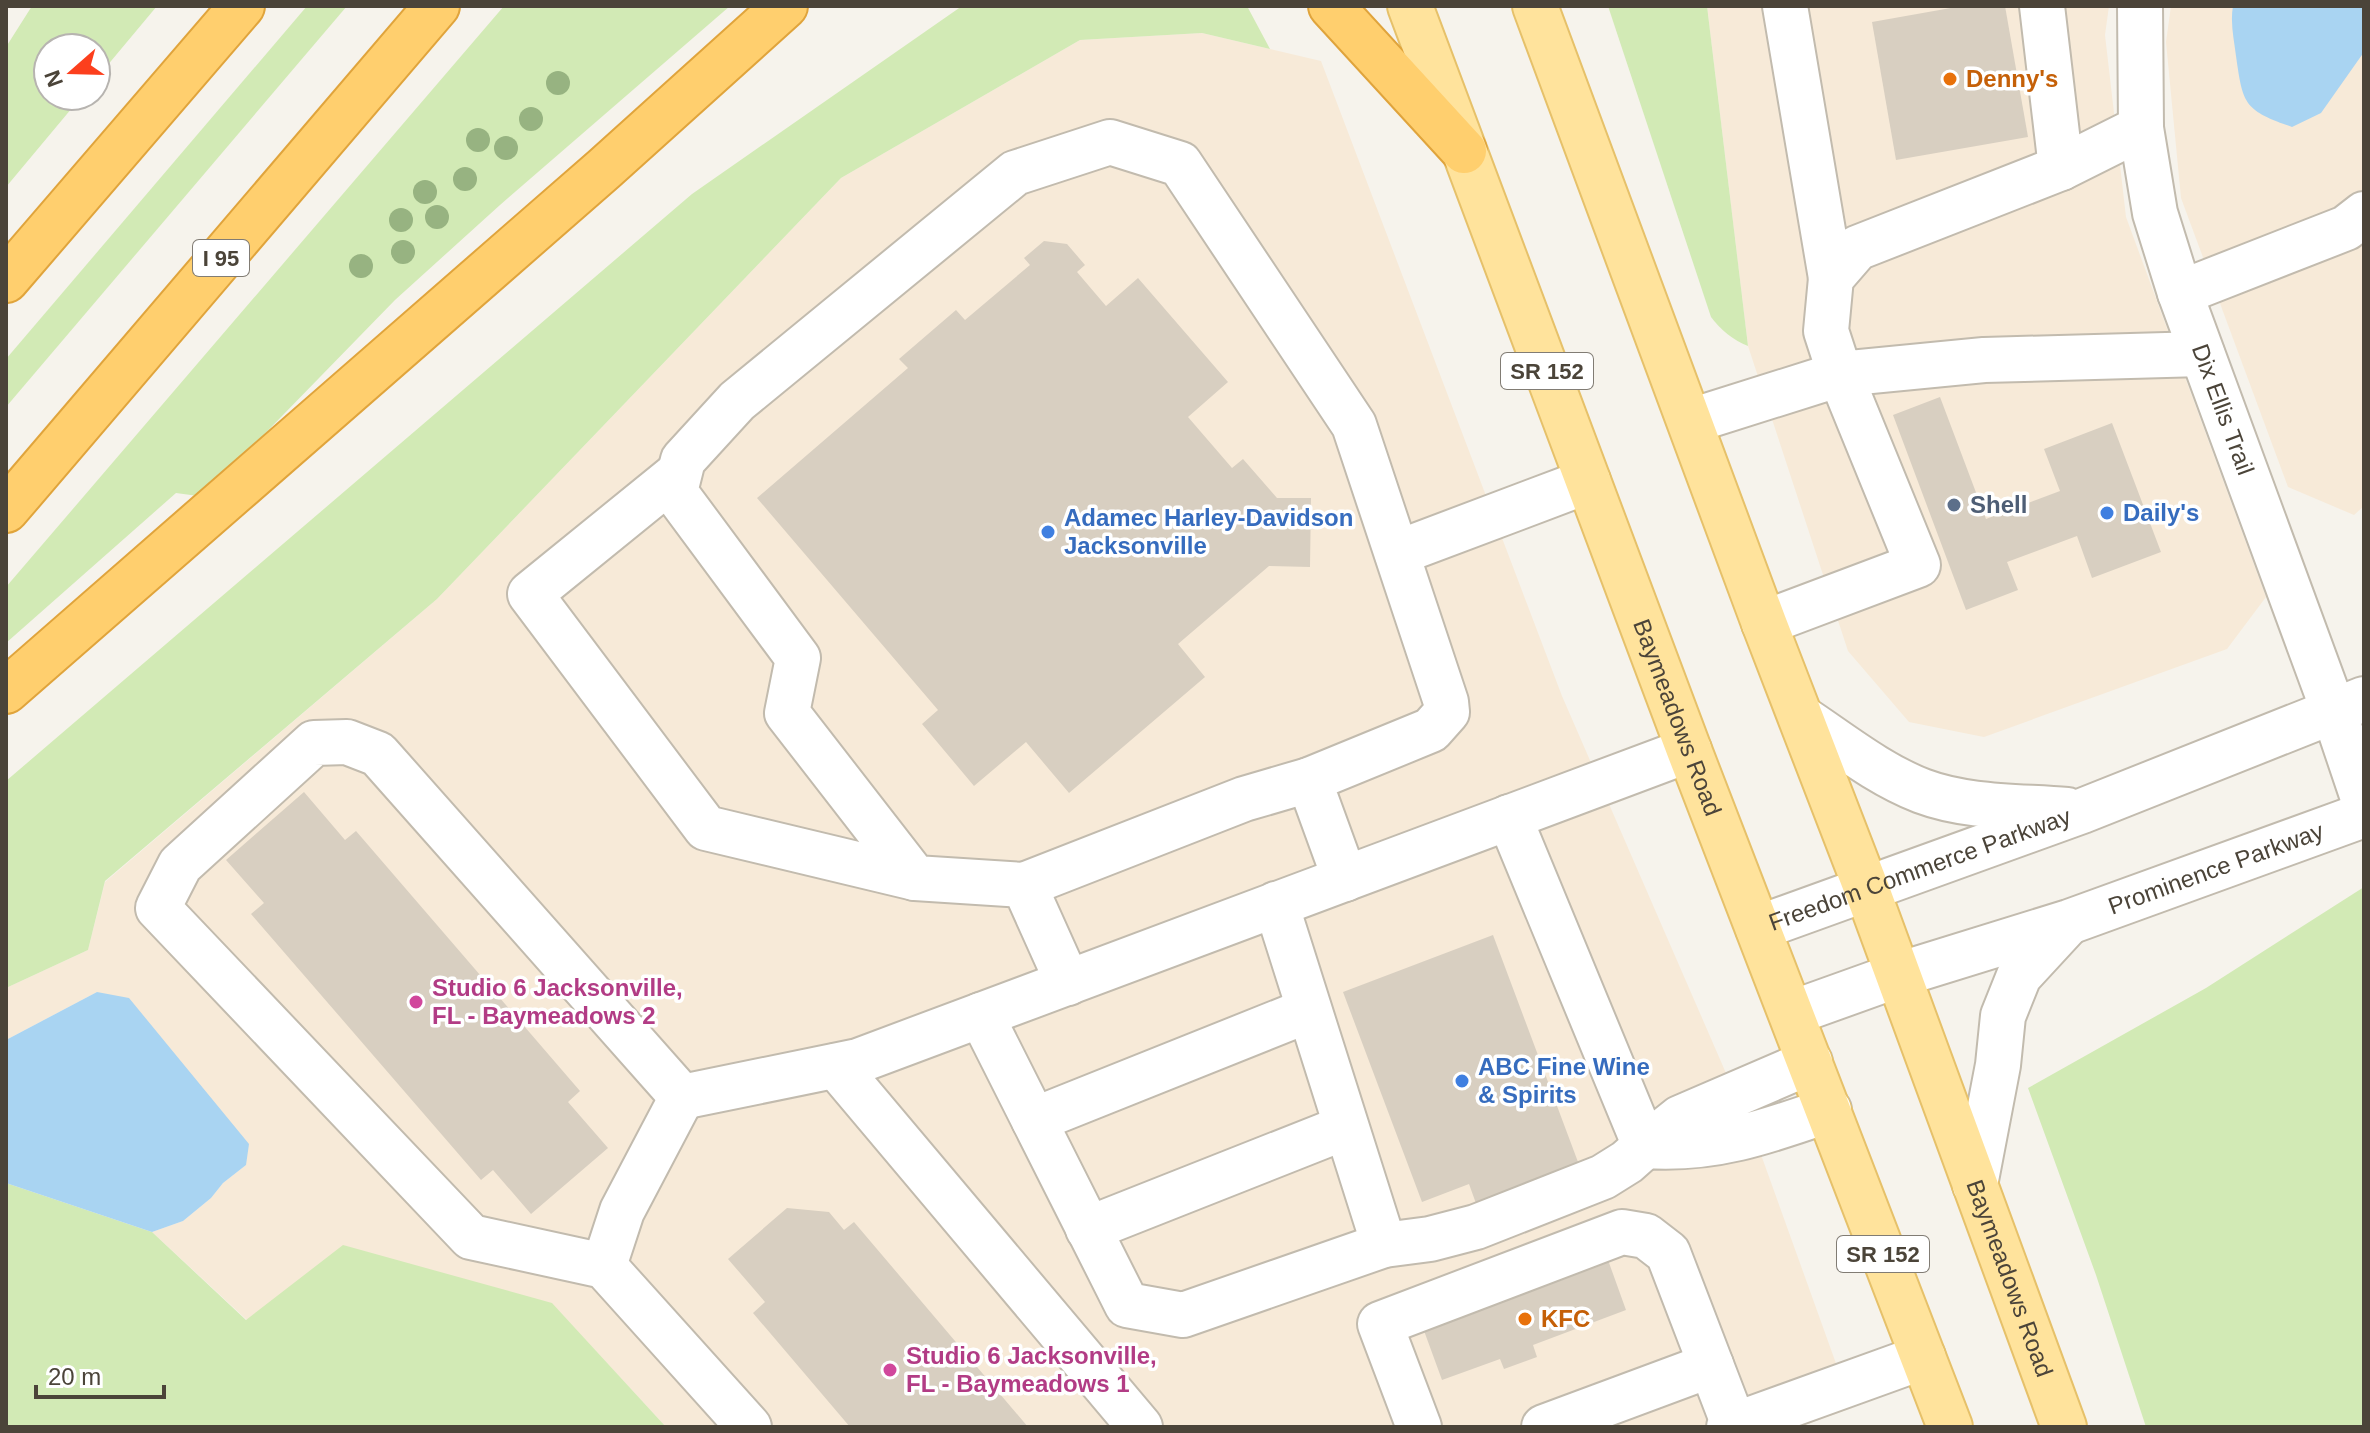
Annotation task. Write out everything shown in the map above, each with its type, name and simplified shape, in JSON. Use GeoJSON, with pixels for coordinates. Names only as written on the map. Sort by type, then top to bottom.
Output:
{"type":"FeatureCollection","features":[{"type":"Feature","properties":{"kind":"highway"},"geometry":{"type":"LineString","coordinates":[[6,280],[242,6]]}},
{"type":"Feature","properties":{"kind":"highway","name":"I 95"},"geometry":{"type":"LineString","coordinates":[[6,510],[437,6]]}},
{"type":"Feature","properties":{"kind":"highway"},"geometry":{"type":"LineString","coordinates":[[6,691],[604,169],[785,6]]}},
{"type":"Feature","properties":{"kind":"highway"},"geometry":{"type":"LineString","coordinates":[[1331,6],[1464,151]]}},
{"type":"Feature","properties":{"kind":"main road","name":"Baymeadows Road"},"geometry":{"type":"LineString","coordinates":[[1410,6],[1689,750],[1950,1427]]}},
{"type":"Feature","properties":{"kind":"main road","name":"Baymeadows Road"},"geometry":{"type":"LineString","coordinates":[[1535,6],[1764,623],[1867,890],[2064,1427]]}},
{"type":"Feature","properties":{"kind":"street"},"geometry":{"type":"LineString","coordinates":[[1764,623],[1918,565],[1840,374],[1826,331],[1831,278],[1785,6]]}},
{"type":"Feature","properties":{"kind":"street"},"geometry":{"type":"LineString","coordinates":[[2042,6],[2061,168]]}},
{"type":"Feature","properties":{"kind":"street","name":"Dix Ellis Trail"},"geometry":{"type":"LineString","coordinates":[[2140,6],[2141,128],[2155,213],[2202,354],[2349,706],[2364,801]]}},
{"type":"Feature","properties":{"kind":"street"},"geometry":{"type":"LineString","coordinates":[[1831,278],[1857,248],[2061,168],[2141,128]]}},
{"type":"Feature","properties":{"kind":"street"},"geometry":{"type":"LineString","coordinates":[[679,473],[530,594],[706,828],[915,878],[1024,885],[1244,799],[1309,780],[1431,730],[1447,712],[1354,425],[1180,164],[1110,142],[1015,173],[737,401],[683,460],[675,492],[798,658],[787,713],[915,878]]}},
{"type":"Feature","properties":{"kind":"street"},"geometry":{"type":"LineString","coordinates":[[2180,293],[2346,228],[2364,214]]}},
{"type":"Feature","properties":{"kind":"street"},"geometry":{"type":"LineString","coordinates":[[1691,421],[1840,374],[1984,360],[2202,354]]}},
{"type":"Feature","properties":{"kind":"street"},"geometry":{"type":"LineString","coordinates":[[1397,553],[1588,481]]}},
{"type":"Feature","properties":{"kind":"street"},"geometry":{"type":"LineString","coordinates":[[1797,706],[1885,773],[1923,791],[1959,801],[2082,811],[2349,706]]}},
{"type":"Feature","properties":{"kind":"street"},"geometry":{"type":"LineString","coordinates":[[682,1097],[378,754],[347,742],[314,743],[180,865],[158,908],[471,1237],[604,1266],[749,1427]]}},
{"type":"Feature","properties":{"kind":"street"},"geometry":{"type":"LineString","coordinates":[[682,1097],[858,1061],[1689,750]]}},
{"type":"Feature","properties":{"kind":"street"},"geometry":{"type":"LineString","coordinates":[[1309,780],[1345,879]]}},
{"type":"Feature","properties":{"kind":"street","name":"Freedom Commerce Parkway"},"geometry":{"type":"LineString","coordinates":[[1758,928],[2082,811]]}},
{"type":"Feature","properties":{"kind":"street","name":"Prominence Parkway"},"geometry":{"type":"LineString","coordinates":[[2069,922],[2364,815]]}},
{"type":"Feature","properties":{"kind":"street"},"geometry":{"type":"LineString","coordinates":[[1509,817],[1645,1146]]}},
{"type":"Feature","properties":{"kind":"street"},"geometry":{"type":"LineString","coordinates":[[1024,885],[1068,983]]}},
{"type":"Feature","properties":{"kind":"street"},"geometry":{"type":"LineString","coordinates":[[1276,904],[1384,1245]]}},
{"type":"Feature","properties":{"kind":"street"},"geometry":{"type":"LineString","coordinates":[[1792,1013],[1898,975],[2069,922]]}},
{"type":"Feature","properties":{"kind":"street"},"geometry":{"type":"LineString","coordinates":[[1975,1185],[1998,1065],[2003,1016],[2019,976],[2069,922]]}},
{"type":"Feature","properties":{"kind":"street"},"geometry":{"type":"LineString","coordinates":[[1034,1120],[1309,1010]]}},
{"type":"Feature","properties":{"kind":"street"},"geometry":{"type":"LineString","coordinates":[[981,1015],[1127,1305],[1183,1315],[1384,1245],[1430,1239],[1476,1227],[1603,1177],[1627,1162],[1680,1118],[1810,1062]]}},
{"type":"Feature","properties":{"kind":"street"},"geometry":{"type":"LineString","coordinates":[[836,1066],[1140,1427]]}},
{"type":"Feature","properties":{"kind":"street"},"geometry":{"type":"LineString","coordinates":[[604,1266],[622,1211],[682,1097]]}},
{"type":"Feature","properties":{"kind":"street"},"geometry":{"type":"LineString","coordinates":[[1645,1146],[1698,1147],[1761,1134],[1829,1110]]}},
{"type":"Feature","properties":{"kind":"street"},"geometry":{"type":"LineString","coordinates":[[1088,1229],[1346,1127]]}},
{"type":"Feature","properties":{"kind":"street"},"geometry":{"type":"LineString","coordinates":[[1419,1427],[1380,1324],[1622,1232],[1646,1236],[1668,1253],[1731,1426],[1923,1357]]}},
{"type":"Feature","properties":{"kind":"street"},"geometry":{"type":"LineString","coordinates":[[1544,1427],[1711,1365]]}},
{"type":"Feature","properties":{"kind":"shaded area"},"geometry":{"type":"Polygon","coordinates":[[[1707,6],[2109,6],[2105,35],[2126,217],[2266,597],[2227,649],[1984,737],[1909,722],[1848,651],[1748,346],[1707,6]]]}},
{"type":"Feature","properties":{"kind":"shaded area"},"geometry":{"type":"Polygon","coordinates":[[[2171,6],[2364,6],[2364,506],[2354,515],[2288,487],[2181,198],[2166,42],[2171,6]]]}},
{"type":"Feature","properties":{"kind":"shaded area"},"geometry":{"type":"Polygon","coordinates":[[[1202,33],[1321,61],[1562,696],[1759,1149],[1852,1408],[1799,1427],[666,1427],[558,1310],[247,1320],[152,1232],[183,1221],[246,1165],[97,992],[6,1040],[6,988],[88,950],[105,882],[437,599],[841,178],[1080,40],[1202,33]]]}},
{"type":"Feature","properties":{"kind":"green space"},"geometry":{"type":"Polygon","coordinates":[[[32,6],[157,6],[112,60],[112,32],[32,32],[32,112],[69,112],[6,187],[6,47],[32,6]]]}},
{"type":"Feature","properties":{"kind":"green space"},"geometry":{"type":"Polygon","coordinates":[[[307,6],[347,6],[6,407],[6,359],[307,6]]]}},
{"type":"Feature","properties":{"kind":"green space"},"geometry":{"type":"Polygon","coordinates":[[[504,6],[730,6],[395,300],[244,455],[198,496],[176,493],[6,643],[6,587],[504,6]]]}},
{"type":"Feature","properties":{"kind":"green space"},"geometry":{"type":"Polygon","coordinates":[[[962,6],[1247,6],[1270,49],[1202,33],[1080,40],[841,178],[437,599],[105,881],[88,950],[6,988],[6,781],[692,194],[962,6]]]}},
{"type":"Feature","properties":{"kind":"green space"},"geometry":{"type":"Polygon","coordinates":[[[1608,6],[1707,6],[1748,346],[1728,334],[1711,317],[1608,6]]]}},
{"type":"Feature","properties":{"kind":"green space"},"geometry":{"type":"Polygon","coordinates":[[[2364,887],[2364,1427],[2146,1427],[2096,1275],[2028,1088],[2206,988],[2364,887]]]}},
{"type":"Feature","properties":{"kind":"green space"},"geometry":{"type":"Polygon","coordinates":[[[6,1183],[152,1232],[246,1320],[343,1245],[552,1303],[666,1427],[6,1427],[6,1183]]]}},
{"type":"Feature","properties":{"kind":"water"},"geometry":{"type":"Polygon","coordinates":[[[2233,6],[2364,6],[2364,52],[2321,113],[2292,127],[2264,116],[2244,96],[2233,37],[2233,6]]]}},
{"type":"Feature","properties":{"kind":"water"},"geometry":{"type":"Polygon","coordinates":[[[97,992],[129,998],[249,1144],[246,1165],[223,1183],[211,1198],[183,1221],[152,1232],[6,1183],[6,1040],[97,992]]]}},
{"type":"Feature","properties":{"kind":"building","name":"Denny's"},"geometry":{"type":"Polygon","coordinates":[[[1962,6],[2005,6],[2028,137],[1896,160],[1872,22],[1962,6]]]}},
{"type":"Feature","properties":{"kind":"building","name":"Adamec Harley-Davidson Jacksonville"},"geometry":{"type":"Polygon","coordinates":[[[1044,241],[1067,244],[1085,265],[1077,272],[1106,306],[1138,278],[1228,382],[1188,417],[1232,468],[1243,459],[1277,498],[1311,498],[1310,567],[1269,566],[1178,644],[1205,677],[1069,793],[1026,742],[974,786],[922,724],[938,710],[757,498],[908,368],[899,359],[956,310],[965,320],[1030,265],[1024,258],[1044,241]]]}},
{"type":"Feature","properties":{"kind":"building"},"geometry":{"type":"Polygon","coordinates":[[[1940,397],[1986,519],[2060,491],[2044,449],[2112,423],[2161,552],[2092,578],[2077,536],[2007,562],[2018,590],[1966,610],[1893,415],[1940,397]]]}},
{"type":"Feature","properties":{"kind":"building","name":"Studio 6 Jacksonville, FL - Baymeadows 2"},"geometry":{"type":"Polygon","coordinates":[[[304,792],[345,840],[356,831],[580,1091],[568,1102],[608,1148],[531,1214],[493,1170],[481,1180],[251,914],[264,903],[226,860],[304,792]]]}},
{"type":"Feature","properties":{"kind":"building","name":"ABC Fine Wine & Spirits"},"geometry":{"type":"Polygon","coordinates":[[[1493,935],[1581,1170],[1478,1209],[1469,1184],[1422,1202],[1343,992],[1493,935]]]}},
{"type":"Feature","properties":{"kind":"building","name":"Studio 6 Jacksonville, FL - Baymeadows 1"},"geometry":{"type":"Polygon","coordinates":[[[787,1208],[829,1212],[844,1230],[854,1222],[1028,1427],[850,1427],[753,1313],[765,1302],[728,1259],[787,1208]]]}},
{"type":"Feature","properties":{"kind":"building","name":"KFC"},"geometry":{"type":"Polygon","coordinates":[[[1608,1260],[1626,1310],[1533,1345],[1537,1357],[1504,1369],[1500,1359],[1442,1380],[1423,1328],[1608,1260]]]}},
{"type":"Feature","properties":{"kind":"place","name":"Denny's"},"geometry":{"type":"Point","coordinates":[1950,79]}},
{"type":"Feature","properties":{"kind":"place","name":"Shell"},"geometry":{"type":"Point","coordinates":[1954,505]}},
{"type":"Feature","properties":{"kind":"place","name":"Daily's"},"geometry":{"type":"Point","coordinates":[2107,513]}},
{"type":"Feature","properties":{"kind":"place","name":"Adamec Harley-Davidson Jacksonville"},"geometry":{"type":"Point","coordinates":[1048,532]}},
{"type":"Feature","properties":{"kind":"place","name":"Studio 6 Jacksonville, FL - Baymeadows 2"},"geometry":{"type":"Point","coordinates":[416,1002]}},
{"type":"Feature","properties":{"kind":"place","name":"ABC Fine Wine & Spirits"},"geometry":{"type":"Point","coordinates":[1462,1081]}},
{"type":"Feature","properties":{"kind":"place","name":"KFC"},"geometry":{"type":"Point","coordinates":[1525,1319]}},
{"type":"Feature","properties":{"kind":"place","name":"Studio 6 Jacksonville, FL - Baymeadows 1"},"geometry":{"type":"Point","coordinates":[890,1370]}}]}
